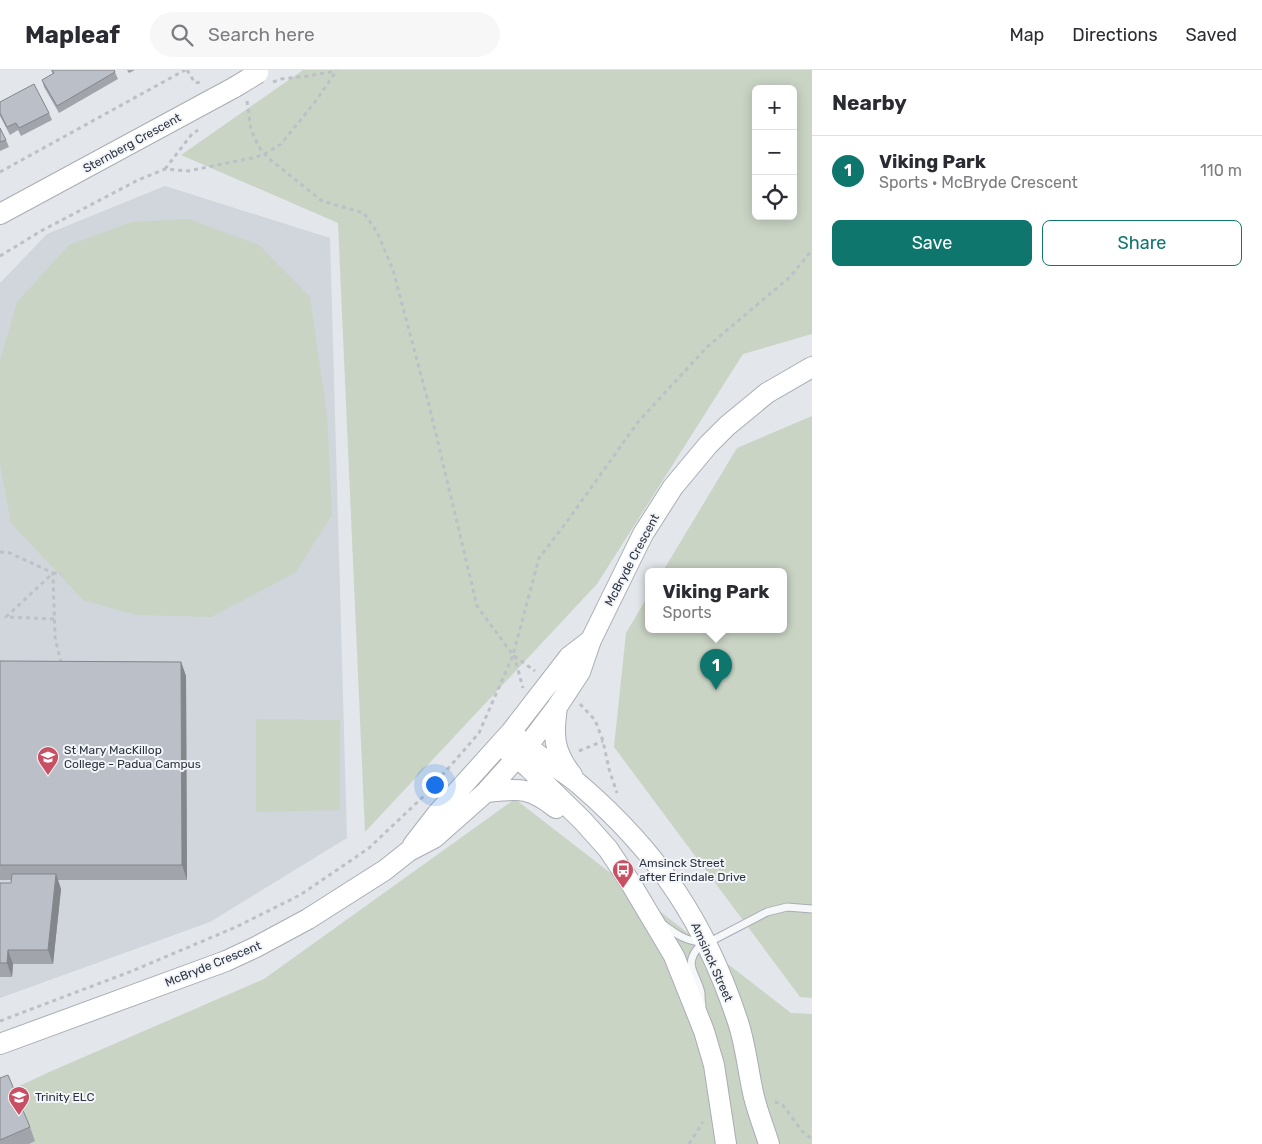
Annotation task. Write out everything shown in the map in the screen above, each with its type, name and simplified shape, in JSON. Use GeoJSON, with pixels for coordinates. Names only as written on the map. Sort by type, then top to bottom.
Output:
{"type":"FeatureCollection","features":[{"type":"Feature","properties":{"kind":"street","name":"Sternberg Crescent"},"geometry":{"type":"LineString","coordinates":[[0,214],[241,92],[264,75]]}},
{"type":"Feature","properties":{"kind":"street","name":"McBryde Crescent"},"geometry":{"type":"LineString","coordinates":[[0,1044],[226,961],[256,947],[308,919],[385,870],[409,851],[434,838],[486,792],[566,703],[580,672],[591,640],[643,534],[673,486],[726,426],[767,393],[812,367]]}},
{"type":"Feature","properties":{"kind":"street","name":"McBryde Crescent"},"geometry":{"type":"LineString","coordinates":[[409,851],[437,814],[529,709],[568,657],[591,640]]}},
{"type":"Feature","properties":{"kind":"street"},"geometry":{"type":"LineString","coordinates":[[566,703],[554,726],[555,743],[562,762],[579,784]]}},
{"type":"Feature","properties":{"kind":"street","name":"Amsinck Street"},"geometry":{"type":"LineString","coordinates":[[505,738],[522,751],[579,784],[632,833],[673,886],[706,943],[724,982],[739,1025],[755,1098],[769,1144]]}},
{"type":"Feature","properties":{"kind":"street","name":"Amsinck Street"},"geometry":{"type":"LineString","coordinates":[[522,751],[608,849],[650,913],[674,956],[704,1031],[714,1066],[726,1144]]}},
{"type":"Feature","properties":{"kind":"street"},"geometry":{"type":"LineString","coordinates":[[486,792],[520,789],[541,796],[561,812],[582,821]]}},
{"type":"Feature","properties":{"kind":"lane"},"geometry":{"type":"LineString","coordinates":[[704,1031],[701,992],[692,970],[691,962],[693,954],[698,948],[767,912],[787,907],[812,909]]}},
{"type":"Feature","properties":{"kind":"lane"},"geometry":{"type":"LineString","coordinates":[[650,913],[678,935],[689,941],[706,943]]}},
{"type":"Feature","properties":{"kind":"path"},"geometry":{"type":"LineString","coordinates":[[0,172],[185,70]]}},
{"type":"Feature","properties":{"kind":"path"},"geometry":{"type":"LineString","coordinates":[[264,75],[281,79],[337,70]]}},
{"type":"Feature","properties":{"kind":"path"},"geometry":{"type":"LineString","coordinates":[[0,256],[41,231],[138,180],[165,170],[188,171],[265,154],[281,144],[315,102],[337,70]]}},
{"type":"Feature","properties":{"kind":"path"},"geometry":{"type":"LineString","coordinates":[[241,92],[251,130],[259,147],[265,154],[322,201],[364,213],[377,232],[393,270],[430,409],[477,606],[513,655],[529,709]]}},
{"type":"Feature","properties":{"kind":"path"},"geometry":{"type":"LineString","coordinates":[[165,170],[192,134],[199,130]]}},
{"type":"Feature","properties":{"kind":"path"},"geometry":{"type":"LineString","coordinates":[[0,1021],[132,971],[236,927],[300,895],[369,848],[425,795],[479,734],[513,655],[539,558],[638,422],[707,347],[790,277],[812,250]]}},
{"type":"Feature","properties":{"kind":"path"},"geometry":{"type":"LineString","coordinates":[[0,552],[10,553],[53,573],[61,574]]}},
{"type":"Feature","properties":{"kind":"path"},"geometry":{"type":"LineString","coordinates":[[53,573],[55,637],[61,665],[53,665]]}},
{"type":"Feature","properties":{"kind":"path"},"geometry":{"type":"LineString","coordinates":[[53,573],[6,617],[54,618]]}},
{"type":"Feature","properties":{"kind":"path"},"geometry":{"type":"LineString","coordinates":[[566,703],[595,720],[619,798]]}},
{"type":"Feature","properties":{"kind":"shaded area"},"geometry":{"type":"Polygon","coordinates":[[[165,186],[330,238],[347,838],[210,922],[0,998],[0,283],[47,234],[165,186]]]}},
{"type":"Feature","properties":{"kind":"green space"},"geometry":{"type":"Polygon","coordinates":[[[303,70],[812,70],[812,334],[743,354],[597,584],[365,832],[338,223],[181,155],[303,70]]]}},
{"type":"Feature","properties":{"kind":"green space"},"geometry":{"type":"Polygon","coordinates":[[[189,219],[259,245],[310,297],[327,415],[332,515],[295,573],[211,617],[136,615],[83,600],[11,523],[0,464],[0,361],[17,302],[69,245],[132,222],[189,219]]]}},
{"type":"Feature","properties":{"kind":"green space"},"geometry":{"type":"Polygon","coordinates":[[[812,416],[812,998],[800,997],[614,747],[626,633],[645,601],[645,633],[787,633],[787,568],[665,568],[737,448],[812,416]]]}},
{"type":"Feature","properties":{"kind":"green space"},"geometry":{"type":"Polygon","coordinates":[[[256,719],[340,720],[340,810],[256,812],[256,719]]]}},
{"type":"Feature","properties":{"kind":"green space"},"geometry":{"type":"Polygon","coordinates":[[[515,799],[791,1013],[812,1014],[812,1144],[0,1144],[0,1095],[264,979],[515,799]]]}},
{"type":"Feature","properties":{"kind":"building"},"geometry":{"type":"Polygon","coordinates":[[[52,70],[114,70],[115,72],[57,106],[42,80],[54,73],[52,70]]]}},
{"type":"Feature","properties":{"kind":"building"},"geometry":{"type":"Polygon","coordinates":[[[34,84],[49,113],[19,128],[16,123],[7,127],[0,113],[0,102],[34,84]]]}},
{"type":"Feature","properties":{"kind":"building"},"geometry":{"type":"Polygon","coordinates":[[[0,128],[6,140],[0,142],[0,128]]]}},
{"type":"Feature","properties":{"kind":"building"},"geometry":{"type":"Polygon","coordinates":[[[0,661],[181,662],[182,865],[0,865],[0,661]]]}},
{"type":"Feature","properties":{"kind":"building"},"geometry":{"type":"Polygon","coordinates":[[[12,874],[56,874],[48,950],[8,950],[7,963],[0,963],[0,883],[11,883],[12,874]]]}},
{"type":"Feature","properties":{"kind":"building","name":"Trinity ELC"},"geometry":{"type":"Polygon","coordinates":[[[8,1075],[30,1127],[0,1140],[0,1078],[8,1075]]]}},
{"type":"Feature","properties":{"kind":"place","name":"Viking Park"},"geometry":{"type":"Point","coordinates":[716,690]}},
{"type":"Feature","properties":{"kind":"place","name":"St Mary MacKillop College - Padua Campus"},"geometry":{"type":"Point","coordinates":[48,776]}},
{"type":"Feature","properties":{"kind":"place","name":"Amsinck Street after Erindale Drive"},"geometry":{"type":"Point","coordinates":[623,889]}},
{"type":"Feature","properties":{"kind":"place","name":"Trinity ELC"},"geometry":{"type":"Point","coordinates":[19,1116]}}]}
